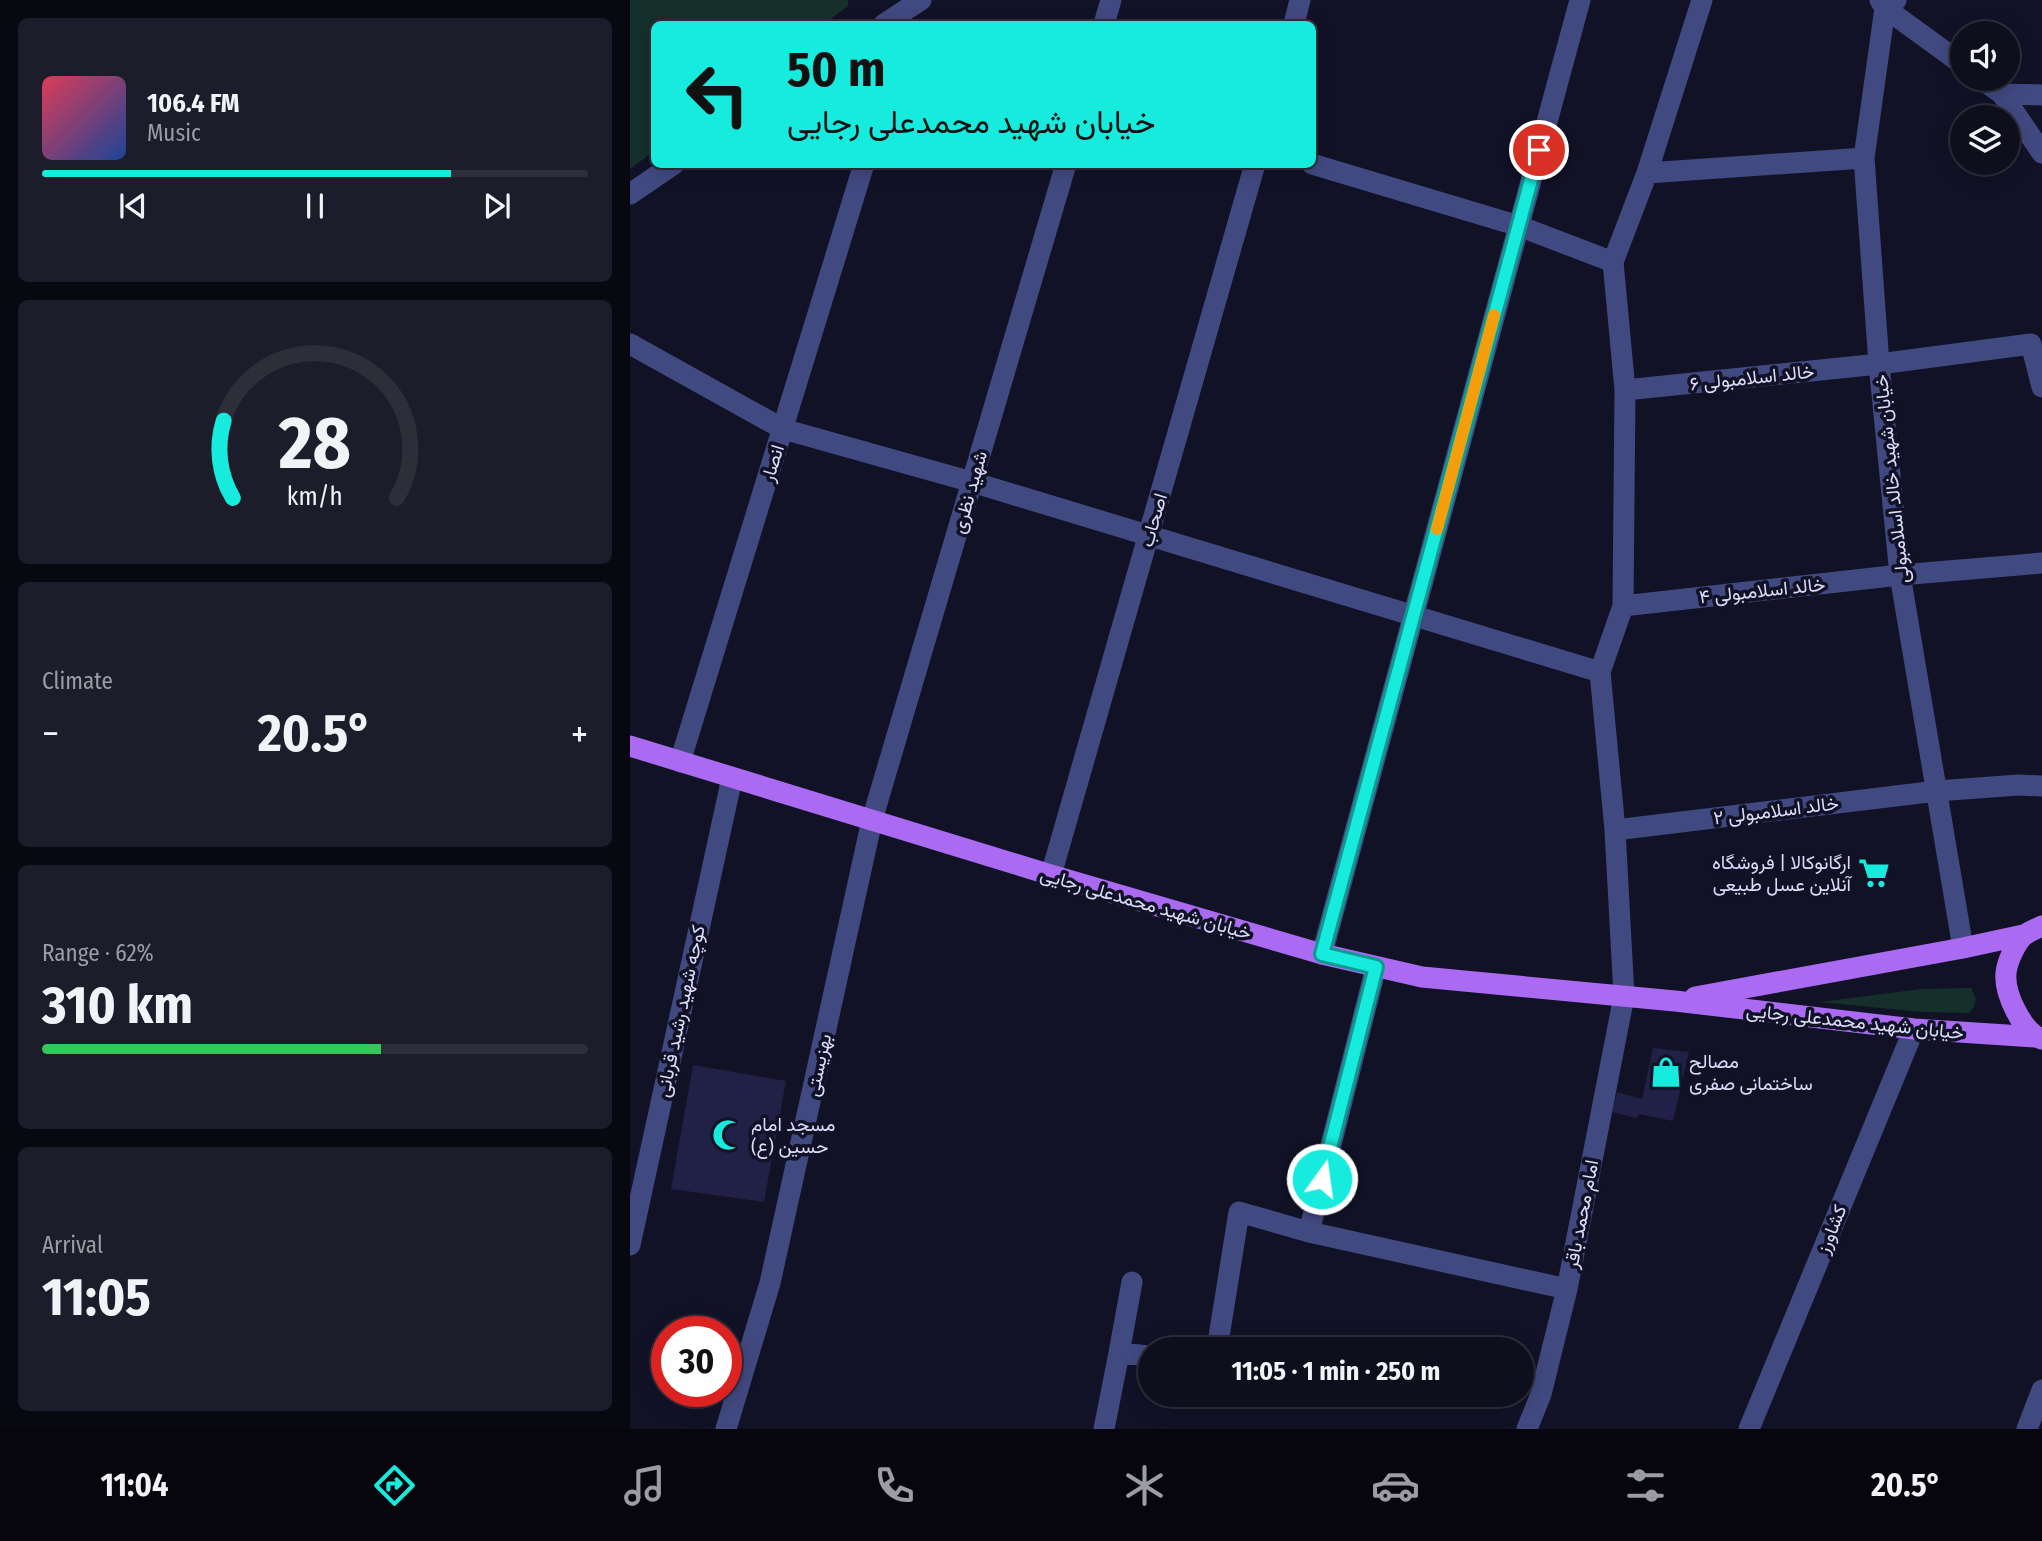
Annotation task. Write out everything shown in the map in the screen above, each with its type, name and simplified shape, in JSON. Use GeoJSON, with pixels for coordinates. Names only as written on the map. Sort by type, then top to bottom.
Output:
{"type":"FeatureCollection","features":[{"type":"Feature","properties":{"kind":"main road","name":"خیابان شهید محمدعلی رجایی"},"geometry":{"type":"LineString","coordinates":[[630,746],[1051,876],[1322,954],[1422,977],[1675,1001],[1914,1029],[2039,1038]]}},
{"type":"Feature","properties":{"kind":"main road","name":"خیابان شهید محمدعلی رجایی"},"geometry":{"type":"LineString","coordinates":[[1675,1001],[1962,948],[2033,931]]}},
{"type":"Feature","properties":{"kind":"main road"},"geometry":{"type":"LineString","coordinates":[[2033,931],[2014,950],[2006,972],[2008,991],[2018,1016],[2039,1038]]}},
{"type":"Feature","properties":{"kind":"street"},"geometry":{"type":"LineString","coordinates":[[889,21],[921,0]]}},
{"type":"Feature","properties":{"kind":"street"},"geometry":{"type":"LineString","coordinates":[[1105,21],[1111,0]]}},
{"type":"Feature","properties":{"kind":"street"},"geometry":{"type":"LineString","coordinates":[[1295,21],[1300,0]]}},
{"type":"Feature","properties":{"kind":"street"},"geometry":{"type":"LineString","coordinates":[[1322,954],[1580,0]]}},
{"type":"Feature","properties":{"kind":"street"},"geometry":{"type":"LineString","coordinates":[[630,344],[783,429],[972,482],[1600,672],[1623,606],[1625,390],[1613,262],[1647,173],[1695,2]]}},
{"type":"Feature","properties":{"kind":"street"},"geometry":{"type":"LineString","coordinates":[[1887,3],[1950,54]]}},
{"type":"Feature","properties":{"kind":"street","name":"خیابان شهید خالد اسلامبولی"},"geometry":{"type":"LineString","coordinates":[[1887,3],[1864,158],[1879,364],[1900,575],[1962,948]]}},
{"type":"Feature","properties":{"kind":"street"},"geometry":{"type":"LineString","coordinates":[[1998,91],[2042,153]]}},
{"type":"Feature","properties":{"kind":"street"},"geometry":{"type":"LineString","coordinates":[[2002,94],[2042,95]]}},
{"type":"Feature","properties":{"kind":"street"},"geometry":{"type":"LineString","coordinates":[[1647,173],[1864,158]]}},
{"type":"Feature","properties":{"kind":"street"},"geometry":{"type":"LineString","coordinates":[[1316,165],[1519,226],[1613,262]]}},
{"type":"Feature","properties":{"kind":"street"},"geometry":{"type":"LineString","coordinates":[[630,194],[668,168]]}},
{"type":"Feature","properties":{"kind":"street","name":"انصار"},"geometry":{"type":"LineString","coordinates":[[680,762],[863,168]]}},
{"type":"Feature","properties":{"kind":"street","name":"شهید نظری"},"geometry":{"type":"LineString","coordinates":[[872,820],[1065,168]]}},
{"type":"Feature","properties":{"kind":"street","name":"اصحاب"},"geometry":{"type":"LineString","coordinates":[[1051,876],[1254,168]]}},
{"type":"Feature","properties":{"kind":"street","name":"خالد اسلامبولی ۶"},"geometry":{"type":"LineString","coordinates":[[1625,390],[1879,364],[2031,344],[2042,387]]}},
{"type":"Feature","properties":{"kind":"street","name":"خالد اسلامبولی ۴"},"geometry":{"type":"LineString","coordinates":[[1623,606],[1900,575],[2042,563]]}},
{"type":"Feature","properties":{"kind":"street","name":"امام محمد باقر"},"geometry":{"type":"LineString","coordinates":[[1534,1384],[1567,1289],[1624,996],[1615,830],[1600,672]]}},
{"type":"Feature","properties":{"kind":"street","name":"کوچه شهید رشید قربانی"},"geometry":{"type":"LineString","coordinates":[[630,1245],[635,1195],[732,778]]}},
{"type":"Feature","properties":{"kind":"street","name":"خالد اسلامبولی ۲"},"geometry":{"type":"LineString","coordinates":[[1615,830],[1937,791],[2018,785],[2042,786]]}},
{"type":"Feature","properties":{"kind":"street","name":"بهزیستی"},"geometry":{"type":"LineString","coordinates":[[726,1429],[770,1283],[872,820]]}},
{"type":"Feature","properties":{"kind":"street"},"geometry":{"type":"LineString","coordinates":[[1309,1232],[1376,967]]}},
{"type":"Feature","properties":{"kind":"street","name":"کشاورز"},"geometry":{"type":"LineString","coordinates":[[1749,1429],[1914,1029]]}},
{"type":"Feature","properties":{"kind":"street"},"geometry":{"type":"LineString","coordinates":[[1219,1337],[1239,1212],[1309,1232],[1567,1289]]}},
{"type":"Feature","properties":{"kind":"street"},"geometry":{"type":"LineString","coordinates":[[1104,1429],[1132,1282]]}},
{"type":"Feature","properties":{"kind":"street"},"geometry":{"type":"LineString","coordinates":[[1119,1353],[1138,1355]]}},
{"type":"Feature","properties":{"kind":"street"},"geometry":{"type":"LineString","coordinates":[[2027,1429],[2042,1390]]}},
{"type":"Feature","properties":{"kind":"street","name":"امام محمد باقر"},"geometry":{"type":"LineString","coordinates":[[1527,1429],[1529,1407]]}},
{"type":"Feature","properties":{"kind":"green space"},"geometry":{"type":"Polygon","coordinates":[[[630,0],[848,0],[848,6],[828,21],[651,21],[651,153],[630,169],[630,0]]]}},
{"type":"Feature","properties":{"kind":"green space"},"geometry":{"type":"Polygon","coordinates":[[[1971,988],[1976,999],[1969,1013],[1922,1012],[1820,1002],[1921,989],[1971,988]]]}},
{"type":"Feature","properties":{"kind":"building","name":"مصالح ساختمانی صفری"},"geometry":{"type":"Polygon","coordinates":[[[1653,1048],[1689,1052],[1673,1121],[1639,1114],[1637,1118],[1612,1112],[1617,1092],[1642,1099],[1653,1048]]]}},
{"type":"Feature","properties":{"kind":"building","name":"مسجد امام حسین (ع)"},"geometry":{"type":"Polygon","coordinates":[[[693,1065],[786,1081],[764,1202],[671,1189],[693,1065]]]}},
{"type":"Feature","properties":{"kind":"slow traffic"},"geometry":{"type":"LineString","coordinates":[[1437,529],[1494,315]]}},
{"type":"Feature","properties":{"kind":"place","name":"ارگانوکالا | فروشگاه آنلاین عسل طبیعی"},"geometry":{"type":"Point","coordinates":[1874,873]}},
{"type":"Feature","properties":{"kind":"place","name":"مصالح ساختمانی صفری"},"geometry":{"type":"Point","coordinates":[1666,1072]}},
{"type":"Feature","properties":{"kind":"place","name":"مسجد امام حسین (ع)"},"geometry":{"type":"Point","coordinates":[728,1135]}},
{"type":"Feature","properties":{"kind":"route"},"geometry":{"type":"LineString","coordinates":[[1322,1179],[1376,967],[1322,954],[1539,150]]}}]}
